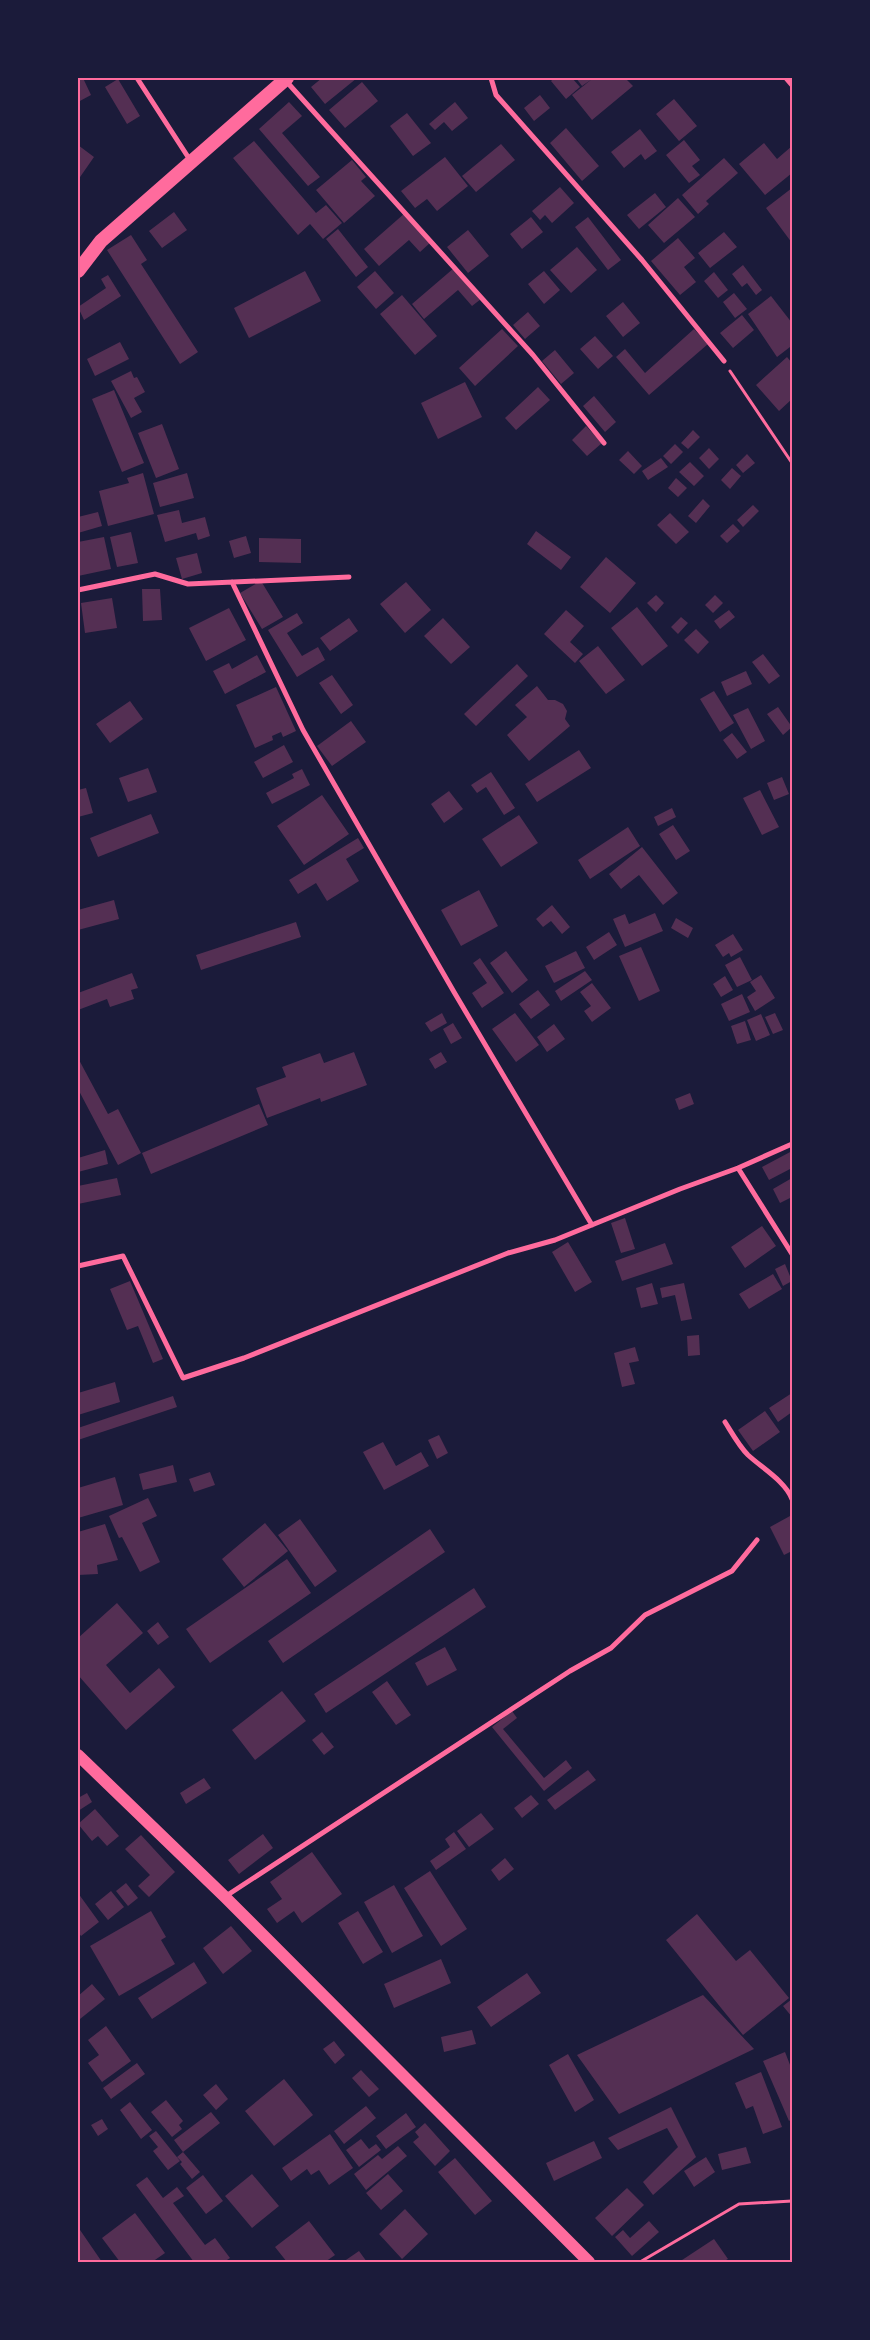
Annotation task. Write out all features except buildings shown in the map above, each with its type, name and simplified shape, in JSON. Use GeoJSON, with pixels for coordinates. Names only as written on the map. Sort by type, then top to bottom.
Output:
{"type":"FeatureCollection","features":[{"type":"Feature","properties":{"kind":"highway"},"geometry":{"type":"LineString","coordinates":[[78,271],[101,242],[286,78]]}},
{"type":"Feature","properties":{"kind":"main road"},"geometry":{"type":"LineString","coordinates":[[78,1755],[226,1897],[589,2262]]}},
{"type":"Feature","properties":{"kind":"street"},"geometry":{"type":"LineString","coordinates":[[137,78],[192,162]]}},
{"type":"Feature","properties":{"kind":"street"},"geometry":{"type":"LineString","coordinates":[[286,78],[533,355],[604,443]]}},
{"type":"Feature","properties":{"kind":"street"},"geometry":{"type":"LineString","coordinates":[[491,78],[496,94],[642,260],[724,361]]}},
{"type":"Feature","properties":{"kind":"street"},"geometry":{"type":"LineString","coordinates":[[786,78],[792,85]]}},
{"type":"Feature","properties":{"kind":"street"},"geometry":{"type":"LineString","coordinates":[[78,590],[155,574],[188,584],[349,576]]}},
{"type":"Feature","properties":{"kind":"street"},"geometry":{"type":"LineString","coordinates":[[232,582],[303,730],[454,992],[592,1225]]}},
{"type":"Feature","properties":{"kind":"street"},"geometry":{"type":"LineString","coordinates":[[78,1266],[123,1256],[183,1378],[244,1358],[508,1254],[555,1240],[680,1189],[738,1168],[792,1144]]}},
{"type":"Feature","properties":{"kind":"street"},"geometry":{"type":"LineString","coordinates":[[738,1168],[792,1254]]}},
{"type":"Feature","properties":{"kind":"street"},"geometry":{"type":"LineString","coordinates":[[725,1422],[746,1453],[772,1475],[790,1493],[792,1499]]}},
{"type":"Feature","properties":{"kind":"street"},"geometry":{"type":"LineString","coordinates":[[226,1897],[570,1670],[611,1648],[644,1615],[732,1571],[757,1540]]}},
{"type":"Feature","properties":{"kind":"path"},"geometry":{"type":"LineString","coordinates":[[724,361],[792,464]]}},
{"type":"Feature","properties":{"kind":"path"},"geometry":{"type":"LineString","coordinates":[[640,2262],[738,2204],[792,2201]]}}]}
